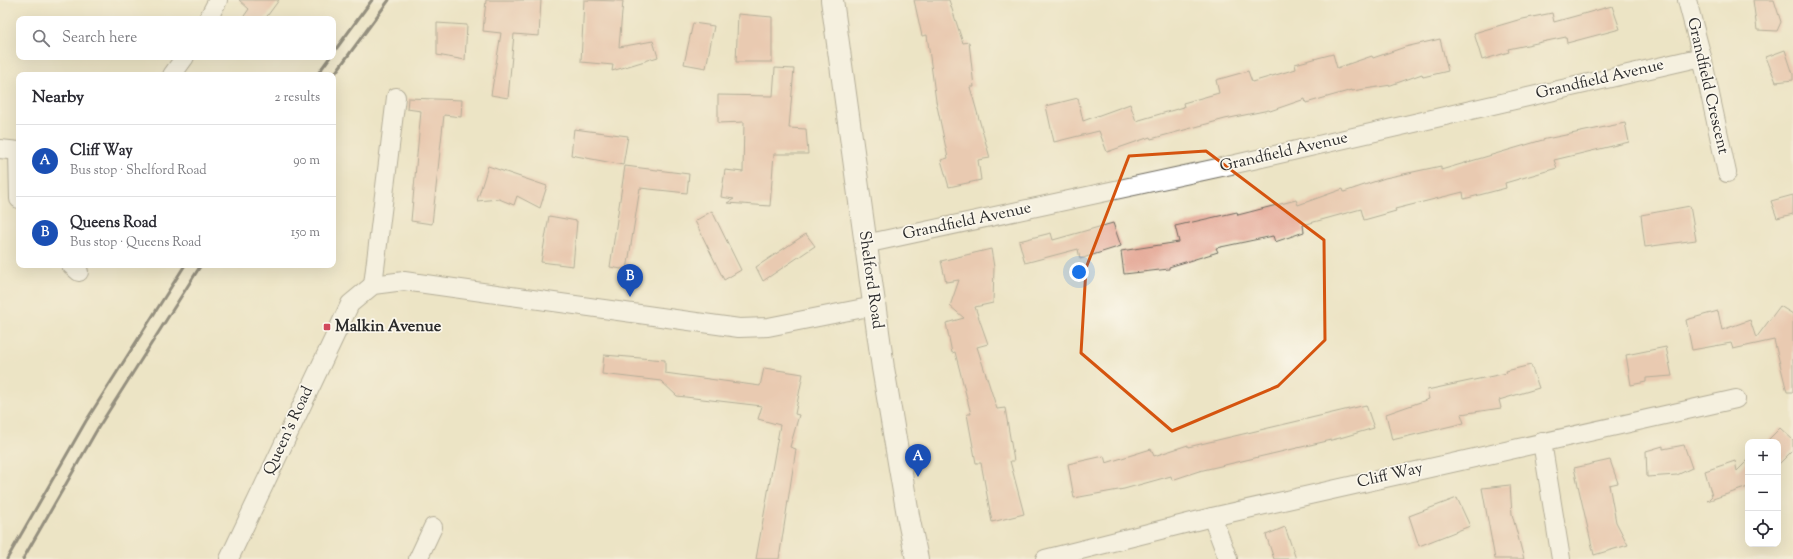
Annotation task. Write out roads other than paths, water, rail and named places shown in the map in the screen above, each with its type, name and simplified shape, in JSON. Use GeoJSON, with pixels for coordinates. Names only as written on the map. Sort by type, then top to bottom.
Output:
{"type":"FeatureCollection","features":[{"type":"Feature","properties":{"kind":"street"},"geometry":{"type":"LineString","coordinates":[[210,16],[218,0]]}},
{"type":"Feature","properties":{"kind":"street","name":"Shelford Road"},"geometry":{"type":"LineString","coordinates":[[832,0],[874,306],[899,465],[917,559]]}},
{"type":"Feature","properties":{"kind":"street","name":"Grandfield Crescent"},"geometry":{"type":"LineString","coordinates":[[1687,0],[1702,57],[1727,173]]}},
{"type":"Feature","properties":{"kind":"street","name":"Grandfield Avenue"},"geometry":{"type":"LineString","coordinates":[[865,244],[1231,165],[1702,57]]}},
{"type":"Feature","properties":{"kind":"street"},"geometry":{"type":"LineString","coordinates":[[174,72],[183,60]]}},
{"type":"Feature","properties":{"kind":"street"},"geometry":{"type":"LineString","coordinates":[[396,97],[373,285],[404,281],[739,328],[768,327],[874,306]]}},
{"type":"Feature","properties":{"kind":"street"},"geometry":{"type":"LineString","coordinates":[[0,149],[16,151]]}},
{"type":"Feature","properties":{"kind":"street","name":"Queen's Road"},"geometry":{"type":"LineString","coordinates":[[229,559],[350,304],[373,285]]}},
{"type":"Feature","properties":{"kind":"street","name":"Cliff Way"},"geometry":{"type":"LineString","coordinates":[[1045,559],[1212,517],[1736,399]]}},
{"type":"Feature","properties":{"kind":"street"},"geometry":{"type":"LineString","coordinates":[[1542,442],[1561,559]]}},
{"type":"Feature","properties":{"kind":"street"},"geometry":{"type":"LineString","coordinates":[[1212,517],[1228,559]]}},
{"type":"Feature","properties":{"kind":"street"},"geometry":{"type":"LineString","coordinates":[[418,559],[433,527]]}},
{"type":"Feature","properties":{"kind":"railway"},"geometry":{"type":"LineString","coordinates":[[336,49],[372,0]]}},
{"type":"Feature","properties":{"kind":"railway"},"geometry":{"type":"LineString","coordinates":[[336,72],[389,0]]}},
{"type":"Feature","properties":{"kind":"railway"},"geometry":{"type":"LineString","coordinates":[[319,72],[328,60]]}},
{"type":"Feature","properties":{"kind":"railway"},"geometry":{"type":"LineString","coordinates":[[7,559],[86,421],[183,268]]}},
{"type":"Feature","properties":{"kind":"railway"},"geometry":{"type":"LineString","coordinates":[[23,559],[98,428],[199,268]]}},
{"type":"Feature","properties":{"kind":"place","name":"Queens Road"},"geometry":{"type":"Point","coordinates":[630,297]}},
{"type":"Feature","properties":{"kind":"place","name":"Malkin Avenue"},"geometry":{"type":"Point","coordinates":[327,327]}},
{"type":"Feature","properties":{"kind":"place","name":"Cliff Way"},"geometry":{"type":"Point","coordinates":[918,477]}}]}
